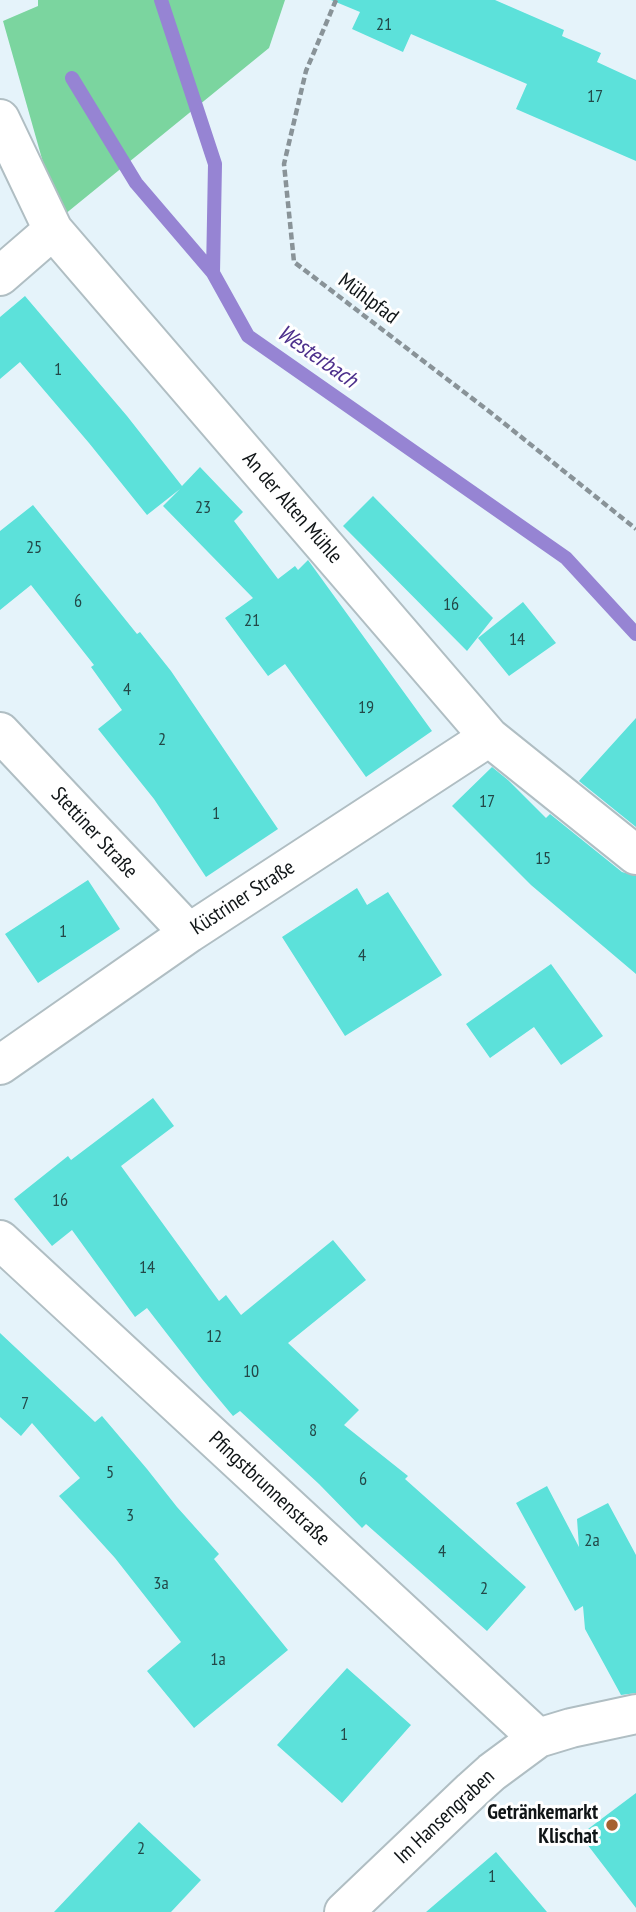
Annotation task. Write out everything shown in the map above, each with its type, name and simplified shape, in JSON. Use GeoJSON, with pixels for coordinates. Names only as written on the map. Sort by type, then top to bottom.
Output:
{"type":"FeatureCollection","features":[{"type":"Feature","properties":{"kind":"street","name":"An der Alten Mühle"},"geometry":{"type":"LineString","coordinates":[[0,119],[52,230],[489,737],[636,855]]}},
{"type":"Feature","properties":{"kind":"street"},"geometry":{"type":"LineString","coordinates":[[0,276],[52,230]]}},
{"type":"Feature","properties":{"kind":"street","name":"Stettiner Straße"},"geometry":{"type":"LineString","coordinates":[[0,732],[189,933]]}},
{"type":"Feature","properties":{"kind":"street","name":"Küstriner Straße"},"geometry":{"type":"LineString","coordinates":[[0,1065],[189,933],[489,737]]}},
{"type":"Feature","properties":{"kind":"street","name":"Pfingstbrunnenstraße"},"geometry":{"type":"LineString","coordinates":[[0,1240],[538,1738]]}},
{"type":"Feature","properties":{"kind":"street","name":"Im Hansengraben"},"geometry":{"type":"LineString","coordinates":[[344,1912],[492,1772],[538,1738],[636,1714]]}},
{"type":"Feature","properties":{"kind":"path","name":"Mühlpfad"},"geometry":{"type":"LineString","coordinates":[[336,0],[306,71],[284,164],[294,262],[490,412],[636,529]]}},
{"type":"Feature","properties":{"kind":"green space"},"geometry":{"type":"Polygon","coordinates":[[[38,0],[285,0],[269,48],[59,219],[3,21],[38,6],[38,0]]]}},
{"type":"Feature","properties":{"kind":"building"},"geometry":{"type":"Polygon","coordinates":[[[331,0],[495,0],[564,30],[562,36],[601,53],[597,62],[636,80],[636,161],[516,109],[527,84],[411,34],[403,52],[352,29],[360,12],[331,0]]]}},
{"type":"Feature","properties":{"kind":"building"},"geometry":{"type":"Polygon","coordinates":[[[25,296],[127,416],[182,486],[200,467],[243,512],[234,521],[278,579],[295,566],[298,570],[308,560],[432,731],[366,777],[285,664],[268,676],[225,618],[253,598],[163,506],[180,489],[147,515],[20,362],[0,379],[0,317],[25,296]]]}},
{"type":"Feature","properties":{"kind":"building"},"geometry":{"type":"Polygon","coordinates":[[[373,496],[493,618],[467,651],[343,526],[373,496]]]}},
{"type":"Feature","properties":{"kind":"building"},"geometry":{"type":"Polygon","coordinates":[[[33,505],[137,634],[140,632],[171,671],[278,829],[206,877],[154,799],[98,729],[122,710],[91,667],[94,665],[31,585],[0,610],[0,531],[33,505]]]}},
{"type":"Feature","properties":{"kind":"building"},"geometry":{"type":"Polygon","coordinates":[[[523,602],[556,643],[509,676],[478,638],[523,602]]]}},
{"type":"Feature","properties":{"kind":"building"},"geometry":{"type":"Polygon","coordinates":[[[636,718],[636,827],[579,781],[636,718]]]}},
{"type":"Feature","properties":{"kind":"building"},"geometry":{"type":"Polygon","coordinates":[[[492,767],[546,818],[550,814],[622,872],[636,876],[636,974],[531,885],[452,806],[492,767]]]}},
{"type":"Feature","properties":{"kind":"building"},"geometry":{"type":"Polygon","coordinates":[[[88,880],[120,929],[38,983],[5,934],[88,880]]]}},
{"type":"Feature","properties":{"kind":"building"},"geometry":{"type":"Polygon","coordinates":[[[357,888],[367,905],[388,892],[442,975],[345,1036],[282,937],[357,888]]]}},
{"type":"Feature","properties":{"kind":"building"},"geometry":{"type":"Polygon","coordinates":[[[551,964],[603,1036],[561,1065],[534,1027],[490,1058],[466,1024],[551,964]]]}},
{"type":"Feature","properties":{"kind":"building"},"geometry":{"type":"Polygon","coordinates":[[[153,1098],[174,1126],[121,1166],[219,1301],[226,1295],[241,1315],[333,1240],[366,1280],[288,1343],[359,1410],[344,1425],[408,1476],[405,1479],[526,1587],[487,1631],[366,1524],[362,1528],[240,1411],[233,1416],[147,1308],[135,1317],[72,1230],[52,1246],[14,1199],[68,1156],[71,1160],[153,1098]]]}},
{"type":"Feature","properties":{"kind":"building"},"geometry":{"type":"Polygon","coordinates":[[[0,1333],[95,1422],[102,1416],[219,1554],[214,1559],[288,1650],[194,1728],[147,1671],[181,1642],[115,1558],[59,1496],[80,1478],[32,1423],[21,1436],[0,1417],[0,1333]]]}},
{"type":"Feature","properties":{"kind":"building"},"geometry":{"type":"Polygon","coordinates":[[[547,1486],[579,1547],[577,1519],[608,1503],[636,1555],[636,1693],[621,1695],[585,1629],[583,1606],[575,1611],[516,1503],[547,1486]]]}},
{"type":"Feature","properties":{"kind":"building"},"geometry":{"type":"Polygon","coordinates":[[[347,1668],[411,1725],[342,1803],[277,1745],[347,1668]]]}},
{"type":"Feature","properties":{"kind":"building"},"geometry":{"type":"Polygon","coordinates":[[[636,1793],[636,1908],[580,1835],[636,1793]]]}},
{"type":"Feature","properties":{"kind":"building"},"geometry":{"type":"Polygon","coordinates":[[[139,1822],[201,1880],[171,1912],[54,1912],[139,1822]]]}},
{"type":"Feature","properties":{"kind":"building"},"geometry":{"type":"Polygon","coordinates":[[[496,1852],[547,1912],[426,1912],[496,1852]]]}},
{"type":"Feature","properties":{"kind":"waterway","name":"Westerbach"},"geometry":{"type":"LineString","coordinates":[[161,0],[215,164],[213,273],[248,336],[566,558],[636,634]]}},
{"type":"Feature","properties":{"kind":"waterway"},"geometry":{"type":"LineString","coordinates":[[72,78],[136,183],[213,273]]}},
{"type":"Feature","properties":{"kind":"place","name":"Getränkemarkt Klischat"},"geometry":{"type":"Point","coordinates":[612,1825]}}]}
